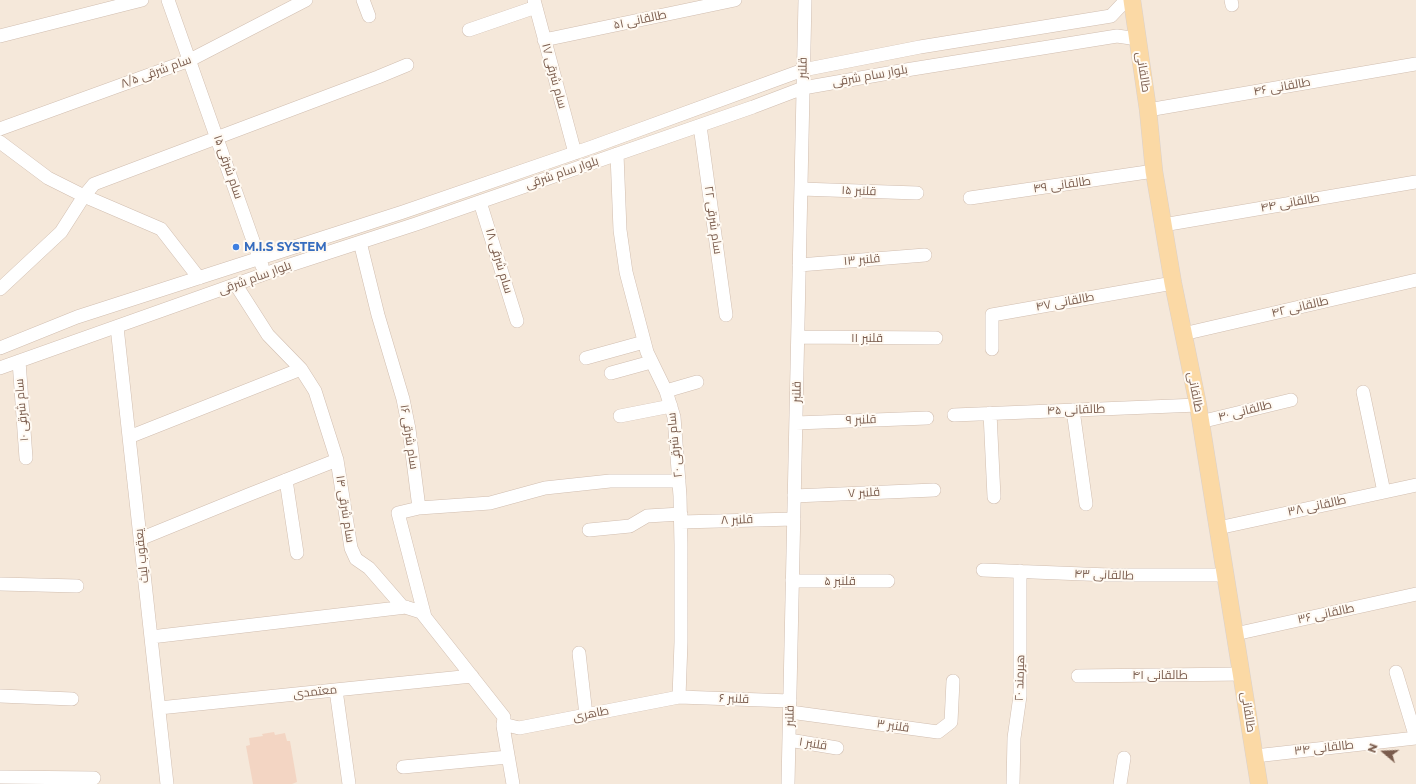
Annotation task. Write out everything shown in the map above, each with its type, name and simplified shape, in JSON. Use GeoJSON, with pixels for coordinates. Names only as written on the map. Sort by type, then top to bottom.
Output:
{"type":"FeatureCollection","features":[{"type":"Feature","properties":{"kind":"main road","name":"طالقانی"},"geometry":{"type":"LineString","coordinates":[[1132,0],[1148,110],[1154,171],[1173,283],[1198,404],[1260,784]]}},
{"type":"Feature","properties":{"kind":"street"},"geometry":{"type":"LineString","coordinates":[[0,36],[142,0]]}},
{"type":"Feature","properties":{"kind":"street","name":"سام شرقی ۱۵"},"geometry":{"type":"LineString","coordinates":[[168,0],[218,138],[265,275]]}},
{"type":"Feature","properties":{"kind":"street","name":"سام شرقی ۸/۵"},"geometry":{"type":"LineString","coordinates":[[0,129],[190,60],[306,0]]}},
{"type":"Feature","properties":{"kind":"street"},"geometry":{"type":"LineString","coordinates":[[363,0],[369,16]]}},
{"type":"Feature","properties":{"kind":"street","name":"طالقانی ۵۱"},"geometry":{"type":"LineString","coordinates":[[544,40],[735,0]]}},
{"type":"Feature","properties":{"kind":"street","name":"قلنبر"},"geometry":{"type":"LineString","coordinates":[[788,784],[805,0]]}},
{"type":"Feature","properties":{"kind":"street","name":"بلوار سام شرقی"},"geometry":{"type":"LineString","coordinates":[[0,348],[77,317],[403,212],[575,153],[803,70],[920,47],[1110,16],[1126,0]]}},
{"type":"Feature","properties":{"kind":"street"},"geometry":{"type":"LineString","coordinates":[[469,30],[535,4]]}},
{"type":"Feature","properties":{"kind":"street","name":"سام شرقی ۱۷"},"geometry":{"type":"LineString","coordinates":[[535,4],[575,153]]}},
{"type":"Feature","properties":{"kind":"street","name":"بلوار سام شرقی"},"geometry":{"type":"LineString","coordinates":[[0,368],[360,242],[700,126],[803,88],[1117,36],[1138,40]]}},
{"type":"Feature","properties":{"kind":"street","name":"طالقانی ۴۶"},"geometry":{"type":"LineString","coordinates":[[1148,110],[1416,64]]}},
{"type":"Feature","properties":{"kind":"street"},"geometry":{"type":"LineString","coordinates":[[0,289],[61,232],[84,196],[94,184],[407,65]]}},
{"type":"Feature","properties":{"kind":"street","name":"سام شرقی ۲۲"},"geometry":{"type":"LineString","coordinates":[[700,126],[726,315]]}},
{"type":"Feature","properties":{"kind":"street"},"geometry":{"type":"LineString","coordinates":[[0,142],[48,178],[84,196],[160,229],[199,278]]}},
{"type":"Feature","properties":{"kind":"street","name":"سام شرقی ۲۰"},"geometry":{"type":"LineString","coordinates":[[617,154],[622,249],[644,342],[651,362],[666,391],[674,417],[681,518],[681,635],[679,697]]}},
{"type":"Feature","properties":{"kind":"street","name":"طالقانی ۴۹"},"geometry":{"type":"LineString","coordinates":[[970,198],[1154,171]]}},
{"type":"Feature","properties":{"kind":"street","name":"طالقانی ۴۴"},"geometry":{"type":"LineString","coordinates":[[1163,225],[1416,182]]}},
{"type":"Feature","properties":{"kind":"street","name":"قلنبر ۱۵"},"geometry":{"type":"LineString","coordinates":[[801,189],[917,193]]}},
{"type":"Feature","properties":{"kind":"street","name":"سام شرقی ۱۸"},"geometry":{"type":"LineString","coordinates":[[480,202],[517,321]]}},
{"type":"Feature","properties":{"kind":"street","name":"سام شرقی ۱۶"},"geometry":{"type":"LineString","coordinates":[[360,242],[378,315],[403,399],[409,429],[419,508]]}},
{"type":"Feature","properties":{"kind":"street","name":"قلنبر ۱۳"},"geometry":{"type":"LineString","coordinates":[[799,265],[925,255]]}},
{"type":"Feature","properties":{"kind":"street","name":"طالقانی ۴۲"},"geometry":{"type":"LineString","coordinates":[[1183,334],[1416,280]]}},
{"type":"Feature","properties":{"kind":"street","name":"طالقانی ۴۷"},"geometry":{"type":"LineString","coordinates":[[992,349],[992,315],[1173,283]]}},
{"type":"Feature","properties":{"kind":"street","name":"سام شرقی ۱۴"},"geometry":{"type":"LineString","coordinates":[[236,285],[268,335],[301,369],[315,391],[337,460],[351,548],[356,559],[369,568],[402,606],[421,612],[504,717],[503,724],[513,784]]}},
{"type":"Feature","properties":{"kind":"street","name":"یعقوب لیث"},"geometry":{"type":"LineString","coordinates":[[117,327],[167,784]]}},
{"type":"Feature","properties":{"kind":"street","name":"قلنبر ۱۱"},"geometry":{"type":"LineString","coordinates":[[798,337],[936,338]]}},
{"type":"Feature","properties":{"kind":"street"},"geometry":{"type":"LineString","coordinates":[[586,358],[644,342]]}},
{"type":"Feature","properties":{"kind":"street","name":"سام شرقی ۱۰"},"geometry":{"type":"LineString","coordinates":[[19,361],[26,458]]}},
{"type":"Feature","properties":{"kind":"street"},"geometry":{"type":"LineString","coordinates":[[611,373],[651,362]]}},
{"type":"Feature","properties":{"kind":"street"},"geometry":{"type":"LineString","coordinates":[[129,437],[301,369]]}},
{"type":"Feature","properties":{"kind":"street"},"geometry":{"type":"LineString","coordinates":[[666,391],[697,382]]}},
{"type":"Feature","properties":{"kind":"street"},"geometry":{"type":"LineString","coordinates":[[1362,392],[1384,492]]}},
{"type":"Feature","properties":{"kind":"street","name":"طالقانی ۴۰"},"geometry":{"type":"LineString","coordinates":[[1200,422],[1291,400]]}},
{"type":"Feature","properties":{"kind":"street","name":"طالقانی ۴۵"},"geometry":{"type":"LineString","coordinates":[[954,415],[1198,404]]}},
{"type":"Feature","properties":{"kind":"street"},"geometry":{"type":"LineString","coordinates":[[620,416],[671,406]]}},
{"type":"Feature","properties":{"kind":"street"},"geometry":{"type":"LineString","coordinates":[[1073,410],[1086,504]]}},
{"type":"Feature","properties":{"kind":"street"},"geometry":{"type":"LineString","coordinates":[[990,413],[994,497]]}},
{"type":"Feature","properties":{"kind":"street","name":"قلنبر ۹"},"geometry":{"type":"LineString","coordinates":[[796,423],[926,418]]}},
{"type":"Feature","properties":{"kind":"street"},"geometry":{"type":"LineString","coordinates":[[140,539],[337,460]]}},
{"type":"Feature","properties":{"kind":"street"},"geometry":{"type":"LineString","coordinates":[[286,480],[297,553]]}},
{"type":"Feature","properties":{"kind":"street"},"geometry":{"type":"LineString","coordinates":[[425,617],[398,513],[419,508],[490,503],[545,488],[610,481],[679,481]]}},
{"type":"Feature","properties":{"kind":"street","name":"طالقانی ۳۸"},"geometry":{"type":"LineString","coordinates":[[1218,528],[1416,485]]}},
{"type":"Feature","properties":{"kind":"street","name":"قلنبر ۷"},"geometry":{"type":"LineString","coordinates":[[794,496],[934,490]]}},
{"type":"Feature","properties":{"kind":"street","name":"قلنبر ۸"},"geometry":{"type":"LineString","coordinates":[[589,530],[630,526],[647,516],[681,518],[794,519]]}},
{"type":"Feature","properties":{"kind":"street","name":"طالقانی ۴۳"},"geometry":{"type":"LineString","coordinates":[[983,570],[1109,576],[1226,575]]}},
{"type":"Feature","properties":{"kind":"street","name":"هیرمند ۲۰"},"geometry":{"type":"LineString","coordinates":[[1012,784],[1014,738],[1020,696],[1020,571]]}},
{"type":"Feature","properties":{"kind":"street","name":"قلنبر ۵"},"geometry":{"type":"LineString","coordinates":[[792,581],[888,581]]}},
{"type":"Feature","properties":{"kind":"street"},"geometry":{"type":"LineString","coordinates":[[0,584],[77,586]]}},
{"type":"Feature","properties":{"kind":"street","name":"طالقانی ۳۶"},"geometry":{"type":"LineString","coordinates":[[1235,634],[1416,594]]}},
{"type":"Feature","properties":{"kind":"street"},"geometry":{"type":"LineString","coordinates":[[151,637],[406,607]]}},
{"type":"Feature","properties":{"kind":"street"},"geometry":{"type":"LineString","coordinates":[[579,653],[586,715]]}},
{"type":"Feature","properties":{"kind":"street"},"geometry":{"type":"LineString","coordinates":[[1396,672],[1416,738]]}},
{"type":"Feature","properties":{"kind":"street","name":"طالقانی ۴۱"},"geometry":{"type":"LineString","coordinates":[[1078,676],[1242,674]]}},
{"type":"Feature","properties":{"kind":"street","name":"معتمدی"},"geometry":{"type":"LineString","coordinates":[[159,708],[472,676]]}},
{"type":"Feature","properties":{"kind":"street","name":"قلنبر ۳"},"geometry":{"type":"LineString","coordinates":[[790,706],[938,732],[951,722],[953,681]]}},
{"type":"Feature","properties":{"kind":"street"},"geometry":{"type":"LineString","coordinates":[[336,690],[349,784]]}},
{"type":"Feature","properties":{"kind":"street"},"geometry":{"type":"LineString","coordinates":[[0,696],[72,699]]}},
{"type":"Feature","properties":{"kind":"street","name":"قلنبر ۶"},"geometry":{"type":"LineString","coordinates":[[679,697],[790,706]]}},
{"type":"Feature","properties":{"kind":"street","name":"طاهری"},"geometry":{"type":"LineString","coordinates":[[503,724],[519,728],[679,697]]}},
{"type":"Feature","properties":{"kind":"street","name":"طالقانی ۳۴"},"geometry":{"type":"LineString","coordinates":[[1255,756],[1416,738]]}},
{"type":"Feature","properties":{"kind":"street","name":"قلنبر ۱"},"geometry":{"type":"LineString","coordinates":[[789,740],[837,748]]}},
{"type":"Feature","properties":{"kind":"street"},"geometry":{"type":"LineString","coordinates":[[403,767],[508,757]]}},
{"type":"Feature","properties":{"kind":"street"},"geometry":{"type":"LineString","coordinates":[[1120,784],[1124,758]]}},
{"type":"Feature","properties":{"kind":"street"},"geometry":{"type":"LineString","coordinates":[[0,778],[94,778]]}},
{"type":"Feature","properties":{"kind":"shaded area"},"geometry":{"type":"Polygon","coordinates":[[[0,0],[1416,0],[1416,784],[0,784],[0,0]]]}},
{"type":"Feature","properties":{"kind":"building"},"geometry":{"type":"Polygon","coordinates":[[[274,732],[275,735],[285,733],[287,741],[290,741],[297,782],[292,784],[253,784],[246,746],[250,745],[249,738],[263,736],[262,734],[274,732]]]}},
{"type":"Feature","properties":{"kind":"place","name":"M.I.S SYSTEM"},"geometry":{"type":"Point","coordinates":[236,247]}}]}
